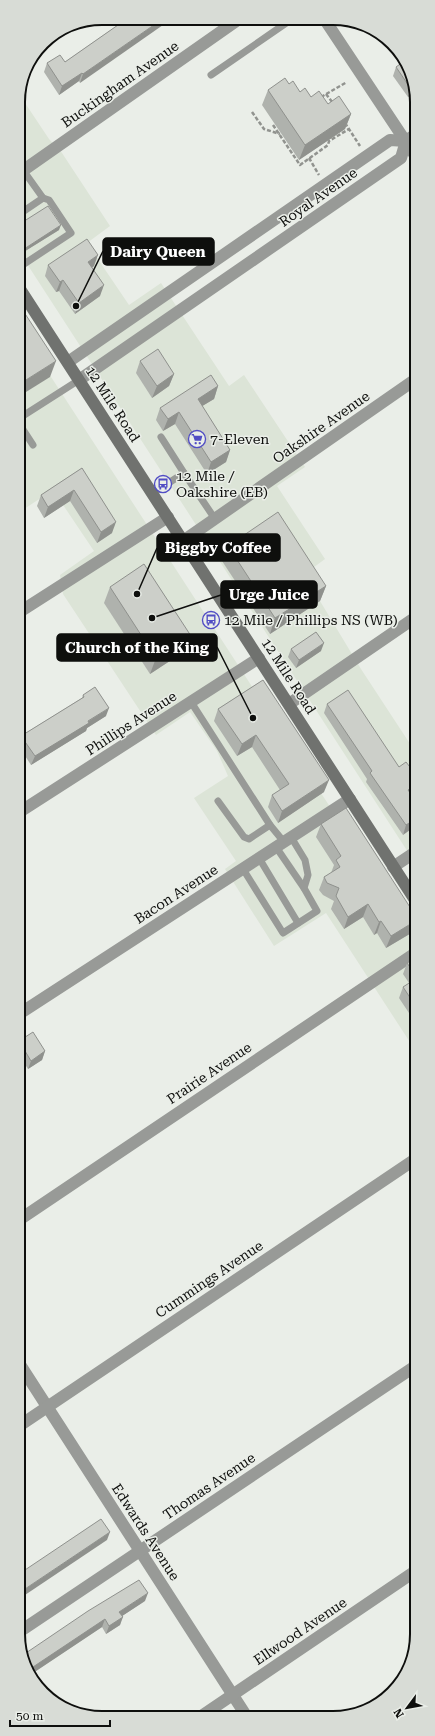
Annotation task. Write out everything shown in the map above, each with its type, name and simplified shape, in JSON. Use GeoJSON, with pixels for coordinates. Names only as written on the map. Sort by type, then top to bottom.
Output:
{"type":"FeatureCollection","features":[{"type":"Feature","properties":{"kind":"main road","name":"12 Mile Road"},"geometry":{"type":"LineString","coordinates":[[25,297],[410,892]]}},
{"type":"Feature","properties":{"kind":"street","name":"Buckingham Avenue"},"geometry":{"type":"LineString","coordinates":[[25,169],[230,25]]}},
{"type":"Feature","properties":{"kind":"street"},"geometry":{"type":"LineString","coordinates":[[330,25],[410,137]]}},
{"type":"Feature","properties":{"kind":"street","name":"Royal Avenue"},"geometry":{"type":"LineString","coordinates":[[68,362],[390,140],[410,138]]}},
{"type":"Feature","properties":{"kind":"street","name":"Royal Avenue"},"geometry":{"type":"LineString","coordinates":[[79,380],[401,158],[410,140]]}},
{"type":"Feature","properties":{"kind":"street"},"geometry":{"type":"LineString","coordinates":[[226,252],[236,256],[239,262],[237,271]]}},
{"type":"Feature","properties":{"kind":"street","name":"Oakshire Avenue"},"geometry":{"type":"LineString","coordinates":[[184,541],[410,383]]}},
{"type":"Feature","properties":{"kind":"street"},"geometry":{"type":"LineString","coordinates":[[25,609],[168,517]]}},
{"type":"Feature","properties":{"kind":"street"},"geometry":{"type":"LineString","coordinates":[[289,704],[410,621]]}},
{"type":"Feature","properties":{"kind":"street","name":"Phillips Avenue"},"geometry":{"type":"LineString","coordinates":[[25,809],[259,658]]}},
{"type":"Feature","properties":{"kind":"street","name":"Bacon Avenue"},"geometry":{"type":"LineString","coordinates":[[25,1009],[350,799]]}},
{"type":"Feature","properties":{"kind":"street"},"geometry":{"type":"LineString","coordinates":[[393,867],[410,855]]}},
{"type":"Feature","properties":{"kind":"street","name":"Prairie Avenue"},"geometry":{"type":"LineString","coordinates":[[25,1216],[410,957]]}},
{"type":"Feature","properties":{"kind":"street","name":"Cummings Avenue"},"geometry":{"type":"LineString","coordinates":[[25,1422],[410,1163]]}},
{"type":"Feature","properties":{"kind":"street","name":"Thomas Avenue"},"geometry":{"type":"LineString","coordinates":[[25,1628],[410,1370]]}},
{"type":"Feature","properties":{"kind":"street","name":"Edwards Avenue"},"geometry":{"type":"LineString","coordinates":[[25,1372],[243,1711]]}},
{"type":"Feature","properties":{"kind":"street","name":"Ellwood Avenue"},"geometry":{"type":"LineString","coordinates":[[209,1711],[410,1575]]}},
{"type":"Feature","properties":{"kind":"lane"},"geometry":{"type":"LineString","coordinates":[[211,75],[283,25]]}},
{"type":"Feature","properties":{"kind":"lane"},"geometry":{"type":"LineString","coordinates":[[25,177],[43,198],[49,200],[70,233],[25,263]]}},
{"type":"Feature","properties":{"kind":"lane"},"geometry":{"type":"LineString","coordinates":[[25,210],[43,198]]}},
{"type":"Feature","properties":{"kind":"lane"},"geometry":{"type":"LineString","coordinates":[[25,415],[79,380]]}},
{"type":"Feature","properties":{"kind":"lane"},"geometry":{"type":"LineString","coordinates":[[25,433],[33,445]]}},
{"type":"Feature","properties":{"kind":"lane"},"geometry":{"type":"LineString","coordinates":[[161,437],[215,519]]}},
{"type":"Feature","properties":{"kind":"lane"},"geometry":{"type":"LineString","coordinates":[[153,493],[184,473]]}},
{"type":"Feature","properties":{"kind":"lane"},"geometry":{"type":"LineString","coordinates":[[191,702],[270,825],[283,842],[304,888],[317,911],[282,933],[243,869]]}},
{"type":"Feature","properties":{"kind":"lane"},"geometry":{"type":"LineString","coordinates":[[218,801],[244,837],[249,838],[270,825]]}},
{"type":"Feature","properties":{"kind":"lane"},"geometry":{"type":"LineString","coordinates":[[283,842],[305,860],[308,875],[304,888]]}},
{"type":"Feature","properties":{"kind":"lane"},"geometry":{"type":"LineString","coordinates":[[259,858],[298,923]]}},
{"type":"Feature","properties":{"kind":"path"},"geometry":{"type":"LineString","coordinates":[[316,100],[347,82]]}},
{"type":"Feature","properties":{"kind":"path"},"geometry":{"type":"LineString","coordinates":[[326,94],[335,108]]}},
{"type":"Feature","properties":{"kind":"path"},"geometry":{"type":"LineString","coordinates":[[252,112],[264,129],[280,134]]}},
{"type":"Feature","properties":{"kind":"path"},"geometry":{"type":"LineString","coordinates":[[342,118],[360,146]]}},
{"type":"Feature","properties":{"kind":"path"},"geometry":{"type":"LineString","coordinates":[[273,125],[300,165],[328,145],[329,141],[349,129]]}},
{"type":"Feature","properties":{"kind":"path"},"geometry":{"type":"LineString","coordinates":[[308,158],[319,175]]}},
{"type":"Feature","properties":{"kind":"shaded area"},"geometry":{"type":"Polygon","coordinates":[[[25,103],[49,139],[62,153],[110,226],[87,243],[129,305],[161,283],[229,386],[244,375],[305,467],[277,486],[325,559],[302,576],[320,601],[361,669],[410,744],[410,855],[25,261],[25,103]]]}},
{"type":"Feature","properties":{"kind":"shaded area"},"geometry":{"type":"Polygon","coordinates":[[[25,337],[410,930],[410,1042],[326,913],[274,946],[225,869],[236,861],[194,798],[228,776],[217,751],[190,712],[156,735],[63,594],[60,575],[94,551],[53,490],[25,508],[25,337]]]}},
{"type":"Feature","properties":{"kind":"building"},"geometry":{"type":"Polygon","coordinates":[[[118,25],[154,25],[83,74],[82,73],[62,86],[47,63],[60,55],[65,62],[118,25]]]}},
{"type":"Feature","properties":{"kind":"building"},"geometry":{"type":"Polygon","coordinates":[[[400,64],[407,84],[396,67],[400,64]]]}},
{"type":"Feature","properties":{"kind":"building"},"geometry":{"type":"Polygon","coordinates":[[[285,78],[289,84],[293,81],[300,92],[305,88],[311,97],[319,91],[328,104],[339,96],[351,114],[305,145],[268,90],[285,78]]]}},
{"type":"Feature","properties":{"kind":"building"},"geometry":{"type":"Polygon","coordinates":[[[48,206],[61,225],[25,248],[25,221],[48,206]]]}},
{"type":"Feature","properties":{"kind":"building"},"geometry":{"type":"Polygon","coordinates":[[[87,239],[98,255],[88,262],[104,285],[79,303],[63,280],[60,282],[48,265],[87,239]]]}},
{"type":"Feature","properties":{"kind":"building"},"geometry":{"type":"Polygon","coordinates":[[[25,314],[56,361],[25,381],[25,314]]]}},
{"type":"Feature","properties":{"kind":"building"},"geometry":{"type":"Polygon","coordinates":[[[158,349],[174,374],[157,386],[140,361],[158,349]]]}},
{"type":"Feature","properties":{"kind":"building"},"geometry":{"type":"Polygon","coordinates":[[[211,375],[218,386],[198,399],[230,450],[211,462],[179,412],[168,419],[160,408],[211,375]]]}},
{"type":"Feature","properties":{"kind":"building"},"geometry":{"type":"Polygon","coordinates":[[[82,468],[116,522],[101,532],[74,490],[48,507],[41,495],[82,468]]]}},
{"type":"Feature","properties":{"kind":"building"},"geometry":{"type":"Polygon","coordinates":[[[278,512],[326,586],[275,618],[228,546],[278,512]]]}},
{"type":"Feature","properties":{"kind":"building"},"geometry":{"type":"Polygon","coordinates":[[[144,564],[191,636],[156,658],[110,587],[144,564]]]}},
{"type":"Feature","properties":{"kind":"building"},"geometry":{"type":"Polygon","coordinates":[[[316,632],[324,643],[299,660],[291,649],[316,632]]]}},
{"type":"Feature","properties":{"kind":"building"},"geometry":{"type":"Polygon","coordinates":[[[263,680],[329,780],[282,811],[272,795],[289,784],[256,735],[242,744],[218,709],[263,680]]]}},
{"type":"Feature","properties":{"kind":"building"},"geometry":{"type":"Polygon","coordinates":[[[95,687],[109,708],[88,721],[89,723],[35,756],[25,742],[25,734],[84,697],[83,695],[95,687]]]}},
{"type":"Feature","properties":{"kind":"building"},"geometry":{"type":"Polygon","coordinates":[[[348,690],[399,767],[406,762],[410,767],[410,789],[408,790],[410,793],[410,822],[406,825],[370,773],[372,771],[327,704],[348,690]]]}},
{"type":"Feature","properties":{"kind":"building"},"geometry":{"type":"Polygon","coordinates":[[[346,808],[410,907],[410,924],[391,936],[381,921],[379,922],[368,904],[348,917],[336,896],[339,888],[327,883],[324,877],[340,867],[336,860],[341,856],[321,824],[346,808]]]}},
{"type":"Feature","properties":{"kind":"building"},"geometry":{"type":"Polygon","coordinates":[[[410,982],[410,998],[403,987],[410,982]]]}},
{"type":"Feature","properties":{"kind":"building"},"geometry":{"type":"Polygon","coordinates":[[[33,1032],[45,1051],[31,1061],[25,1051],[25,1037],[33,1032]]]}},
{"type":"Feature","properties":{"kind":"building"},"geometry":{"type":"Polygon","coordinates":[[[101,1519],[110,1532],[25,1589],[25,1570],[101,1519]]]}},
{"type":"Feature","properties":{"kind":"building"},"geometry":{"type":"Polygon","coordinates":[[[139,1580],[148,1593],[119,1612],[123,1617],[109,1626],[105,1619],[33,1667],[28,1652],[88,1611],[139,1580]]]}},
{"type":"Feature","properties":{"kind":"place","name":"Dairy Queen"},"geometry":{"type":"Point","coordinates":[76,306]}},
{"type":"Feature","properties":{"kind":"place","name":"7-Eleven"},"geometry":{"type":"Point","coordinates":[197,439]}},
{"type":"Feature","properties":{"kind":"place","name":"12 Mile / Oakshire (EB)"},"geometry":{"type":"Point","coordinates":[163,484]}},
{"type":"Feature","properties":{"kind":"place","name":"Biggby Coffee"},"geometry":{"type":"Point","coordinates":[137,594]}},
{"type":"Feature","properties":{"kind":"place","name":"Urge Juice"},"geometry":{"type":"Point","coordinates":[152,618]}},
{"type":"Feature","properties":{"kind":"place","name":"12 Mile / Phillips NS (WB)"},"geometry":{"type":"Point","coordinates":[211,620]}},
{"type":"Feature","properties":{"kind":"place","name":"Church of the King"},"geometry":{"type":"Point","coordinates":[253,718]}}]}
